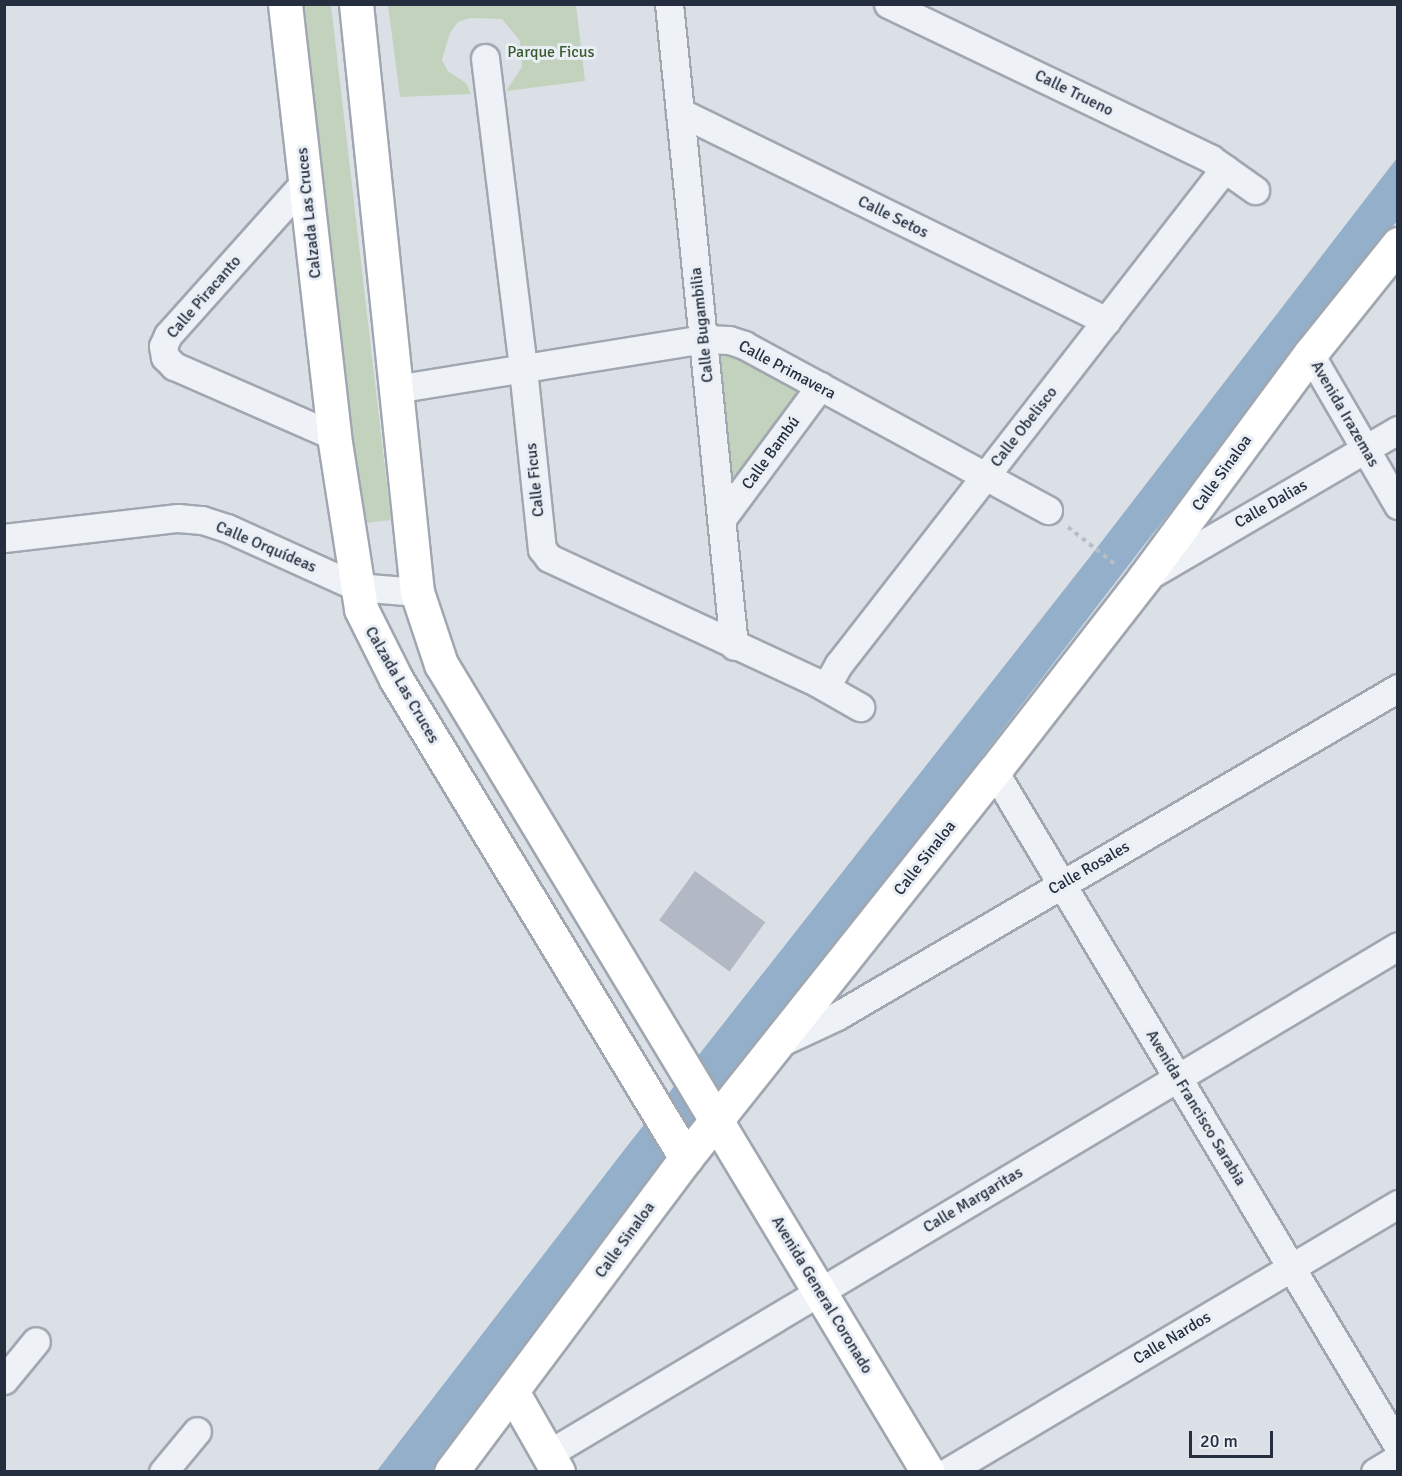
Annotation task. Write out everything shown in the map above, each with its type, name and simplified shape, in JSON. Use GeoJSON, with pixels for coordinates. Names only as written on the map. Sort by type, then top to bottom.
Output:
{"type":"FeatureCollection","features":[{"type":"Feature","properties":{"kind":"street","name":"Calzada Las Cruces"},"geometry":{"type":"LineString","coordinates":[[285,4],[334,436],[361,609],[396,679],[686,1158]]}},
{"type":"Feature","properties":{"kind":"street"},"geometry":{"type":"LineString","coordinates":[[356,4],[394,389],[417,592],[441,664],[717,1119]]}},
{"type":"Feature","properties":{"kind":"street","name":"Calle Bugambilia"},"geometry":{"type":"LineString","coordinates":[[669,4],[734,646]]}},
{"type":"Feature","properties":{"kind":"street","name":"Calle Trueno"},"geometry":{"type":"LineString","coordinates":[[888,4],[1211,159],[1255,190]]}},
{"type":"Feature","properties":{"kind":"street","name":"Calle Ficus"},"geometry":{"type":"LineString","coordinates":[[485,58],[524,369],[542,549],[549,558],[826,687],[860,707]]}},
{"type":"Feature","properties":{"kind":"street","name":"Calle Setos"},"geometry":{"type":"LineString","coordinates":[[680,112],[1106,321]]}},
{"type":"Feature","properties":{"kind":"street","name":"Calle Obelisco"},"geometry":{"type":"LineString","coordinates":[[826,687],[839,664],[1225,168]]}},
{"type":"Feature","properties":{"kind":"street","name":"Calle Piracanto"},"geometry":{"type":"LineString","coordinates":[[305,182],[168,335],[163,346],[165,357],[174,366],[334,436]]}},
{"type":"Feature","properties":{"kind":"street","name":"Calle Sinaloa"},"geometry":{"type":"LineString","coordinates":[[451,1472],[513,1393],[686,1158],[994,771],[1131,572],[1398,244]]}},
{"type":"Feature","properties":{"kind":"street","name":"Calle Primavera"},"geometry":{"type":"LineString","coordinates":[[394,389],[703,339],[729,340],[744,345],[1048,510]]}},
{"type":"Feature","properties":{"kind":"street","name":"Avenida Irazemas"},"geometry":{"type":"LineString","coordinates":[[1310,354],[1398,506]]}},
{"type":"Feature","properties":{"kind":"street","name":"Calle Bambú"},"geometry":{"type":"LineString","coordinates":[[722,520],[820,386]]}},
{"type":"Feature","properties":{"kind":"street","name":"Calle Dalias"},"geometry":{"type":"LineString","coordinates":[[1131,572],[1365,450],[1398,430]]}},
{"type":"Feature","properties":{"kind":"street","name":"Calle Orquídeas"},"geometry":{"type":"LineString","coordinates":[[4,538],[178,518],[202,520],[227,528],[357,587],[417,592]]}},
{"type":"Feature","properties":{"kind":"street","name":"Calle Rosales"},"geometry":{"type":"LineString","coordinates":[[777,1044],[837,1016],[1398,688]]}},
{"type":"Feature","properties":{"kind":"street","name":"Avenida Francisco Sarabia"},"geometry":{"type":"LineString","coordinates":[[994,771],[1398,1446]]}},
{"type":"Feature","properties":{"kind":"street","name":"Calle Margaritas"},"geometry":{"type":"LineString","coordinates":[[553,1463],[820,1292],[1398,946]]}},
{"type":"Feature","properties":{"kind":"street","name":"Avenida General Coronado"},"geometry":{"type":"LineString","coordinates":[[717,1119],[928,1472]]}},
{"type":"Feature","properties":{"kind":"street","name":"Calle Nardos"},"geometry":{"type":"LineString","coordinates":[[947,1472],[1398,1204]]}},
{"type":"Feature","properties":{"kind":"street"},"geometry":{"type":"LineString","coordinates":[[4,1380],[36,1341]]}},
{"type":"Feature","properties":{"kind":"street"},"geometry":{"type":"LineString","coordinates":[[513,1393],[553,1463]]}},
{"type":"Feature","properties":{"kind":"street"},"geometry":{"type":"LineString","coordinates":[[163,1472],[197,1431]]}},
{"type":"Feature","properties":{"kind":"street"},"geometry":{"type":"LineString","coordinates":[[1375,1472],[1398,1458]]}},
{"type":"Feature","properties":{"kind":"path"},"geometry":{"type":"LineString","coordinates":[[1094,548],[1131,572]]}},
{"type":"Feature","properties":{"kind":"green space"},"geometry":{"type":"Polygon","coordinates":[[[300,5],[331,5],[391,520],[365,523],[329,267],[300,5]]]}},
{"type":"Feature","properties":{"kind":"green space","name":"Parque Ficus"},"geometry":{"type":"Polygon","coordinates":[[[388,5],[576,5],[585,81],[506,91],[522,67],[520,41],[502,19],[470,18],[458,22],[450,33],[442,60],[448,71],[466,83],[471,94],[400,97],[388,5]]]}},
{"type":"Feature","properties":{"kind":"green space"},"geometry":{"type":"Polygon","coordinates":[[[706,341],[816,387],[724,514],[706,341]]]}},
{"type":"Feature","properties":{"kind":"water"},"geometry":{"type":"Polygon","coordinates":[[[1397,158],[1397,221],[1141,549],[434,1471],[376,1472],[628,1145],[1089,558],[1397,158]]]}},
{"type":"Feature","properties":{"kind":"building"},"geometry":{"type":"Polygon","coordinates":[[[695,871],[765,922],[730,971],[659,920],[695,871]]]}}]}
